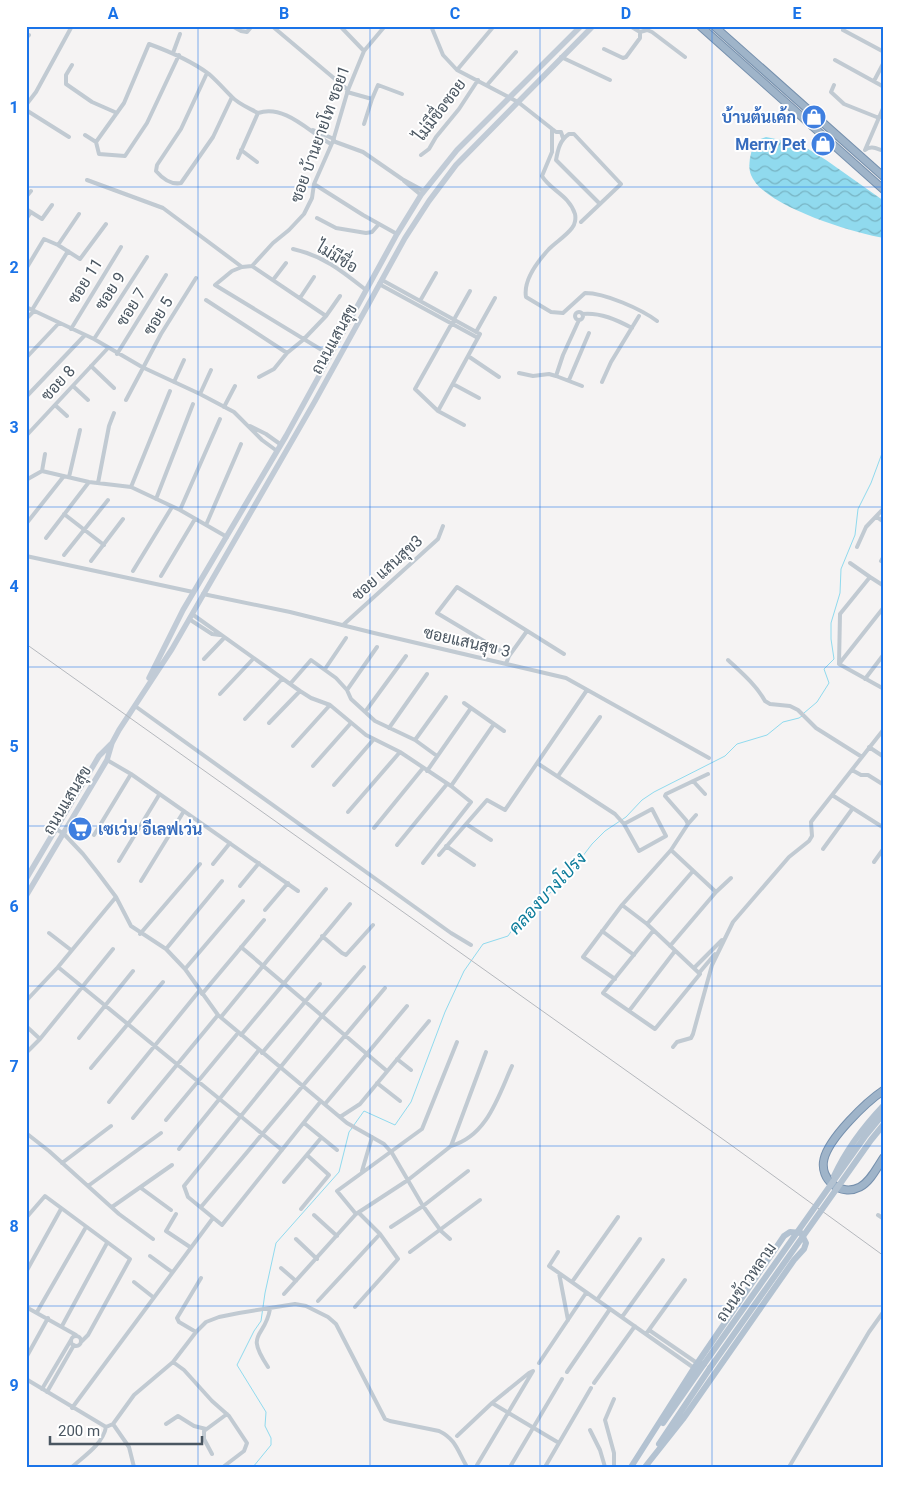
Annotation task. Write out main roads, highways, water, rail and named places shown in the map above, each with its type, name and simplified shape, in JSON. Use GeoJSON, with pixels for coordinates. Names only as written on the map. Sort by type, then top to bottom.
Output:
{"type":"FeatureCollection","features":[{"type":"Feature","properties":{"kind":"highway"},"geometry":{"type":"LineString","coordinates":[[700,26],[884,190]]}},
{"type":"Feature","properties":{"kind":"highway"},"geometry":{"type":"LineString","coordinates":[[714,26],[862,153],[884,177]]}},
{"type":"Feature","properties":{"kind":"highway"},"geometry":{"type":"LineString","coordinates":[[884,1090],[861,1108],[836,1138],[825,1154],[823,1170],[828,1180],[834,1186],[845,1190],[852,1190],[866,1183],[884,1157]]}},
{"type":"Feature","properties":{"kind":"main road","name":"ถนนแสนสุข"},"geometry":{"type":"LineString","coordinates":[[140,697],[165,644],[193,592],[277,451],[397,234],[423,193],[457,150],[581,26]]}},
{"type":"Feature","properties":{"kind":"main road","name":"ถนนแสนสุข"},"geometry":{"type":"LineString","coordinates":[[26,879],[99,756],[112,743],[172,649],[335,366],[405,238],[429,201],[456,165],[592,26]]}},
{"type":"Feature","properties":{"kind":"main road"},"geometry":{"type":"LineString","coordinates":[[335,347],[337,352],[342,352]]}},
{"type":"Feature","properties":{"kind":"main road"},"geometry":{"type":"LineString","coordinates":[[326,363],[333,360],[335,366]]}},
{"type":"Feature","properties":{"kind":"main road"},"geometry":{"type":"LineString","coordinates":[[183,610],[190,616]]}},
{"type":"Feature","properties":{"kind":"main road","name":"ถนนแสนสุข"},"geometry":{"type":"LineString","coordinates":[[26,896],[107,760],[112,743]]}},
{"type":"Feature","properties":{"kind":"main road"},"geometry":{"type":"LineString","coordinates":[[826,1193],[840,1163],[861,1132],[884,1105]]}},
{"type":"Feature","properties":{"kind":"main road","name":"ถนนข้าวหลาม"},"geometry":{"type":"LineString","coordinates":[[632,1467],[701,1366],[866,1135],[884,1113]]}},
{"type":"Feature","properties":{"kind":"main road","name":"ถนนข้าวหลาม"},"geometry":{"type":"LineString","coordinates":[[644,1467],[701,1366],[884,1124]]}},
{"type":"Feature","properties":{"kind":"main road"},"geometry":{"type":"LineString","coordinates":[[632,1467],[701,1366],[784,1236],[790,1232],[801,1233],[806,1243],[804,1249],[794,1260],[683,1419],[644,1467]]}},
{"type":"Feature","properties":{"kind":"water"},"geometry":{"type":"Polygon","coordinates":[[[766,137],[800,144],[884,201],[884,238],[831,224],[810,216],[772,197],[759,186],[751,175],[749,167],[750,158],[755,141],[766,137]]]}},
{"type":"Feature","properties":{"kind":"waterway","name":"คลองบางโปรง"},"geometry":{"type":"LineString","coordinates":[[804,713],[817,702],[829,683],[824,669],[834,659],[831,623],[840,593],[841,569],[855,535],[858,509],[871,483],[884,448]]}},
{"type":"Feature","properties":{"kind":"waterway","name":"คลองบางโปรง"},"geometry":{"type":"LineString","coordinates":[[354,1125],[364,1111],[395,1125],[411,1102],[445,1012],[464,971],[483,944],[508,936],[519,920],[536,902],[553,891],[605,831],[626,817],[642,800],[654,792],[725,756],[737,744],[767,735],[783,722],[802,716]]}},
{"type":"Feature","properties":{"kind":"waterway","name":"คลองบางโปรง"},"geometry":{"type":"LineString","coordinates":[[253,1467],[271,1445],[271,1438],[265,1426],[266,1412],[237,1365],[261,1321],[276,1243],[339,1172],[349,1132],[352,1128]]}},
{"type":"Feature","properties":{"kind":"railway"},"geometry":{"type":"LineString","coordinates":[[26,644],[731,1145],[884,1256]]}},
{"type":"Feature","properties":{"kind":"place","name":"บ้านต้นเค้ก"},"geometry":{"type":"Point","coordinates":[814,117]}},
{"type":"Feature","properties":{"kind":"place","name":"Merry Pet"},"geometry":{"type":"Point","coordinates":[823,144]}},
{"type":"Feature","properties":{"kind":"place","name":"เซเว่น อีเลฟเว่น"},"geometry":{"type":"Point","coordinates":[80,829]}}]}
